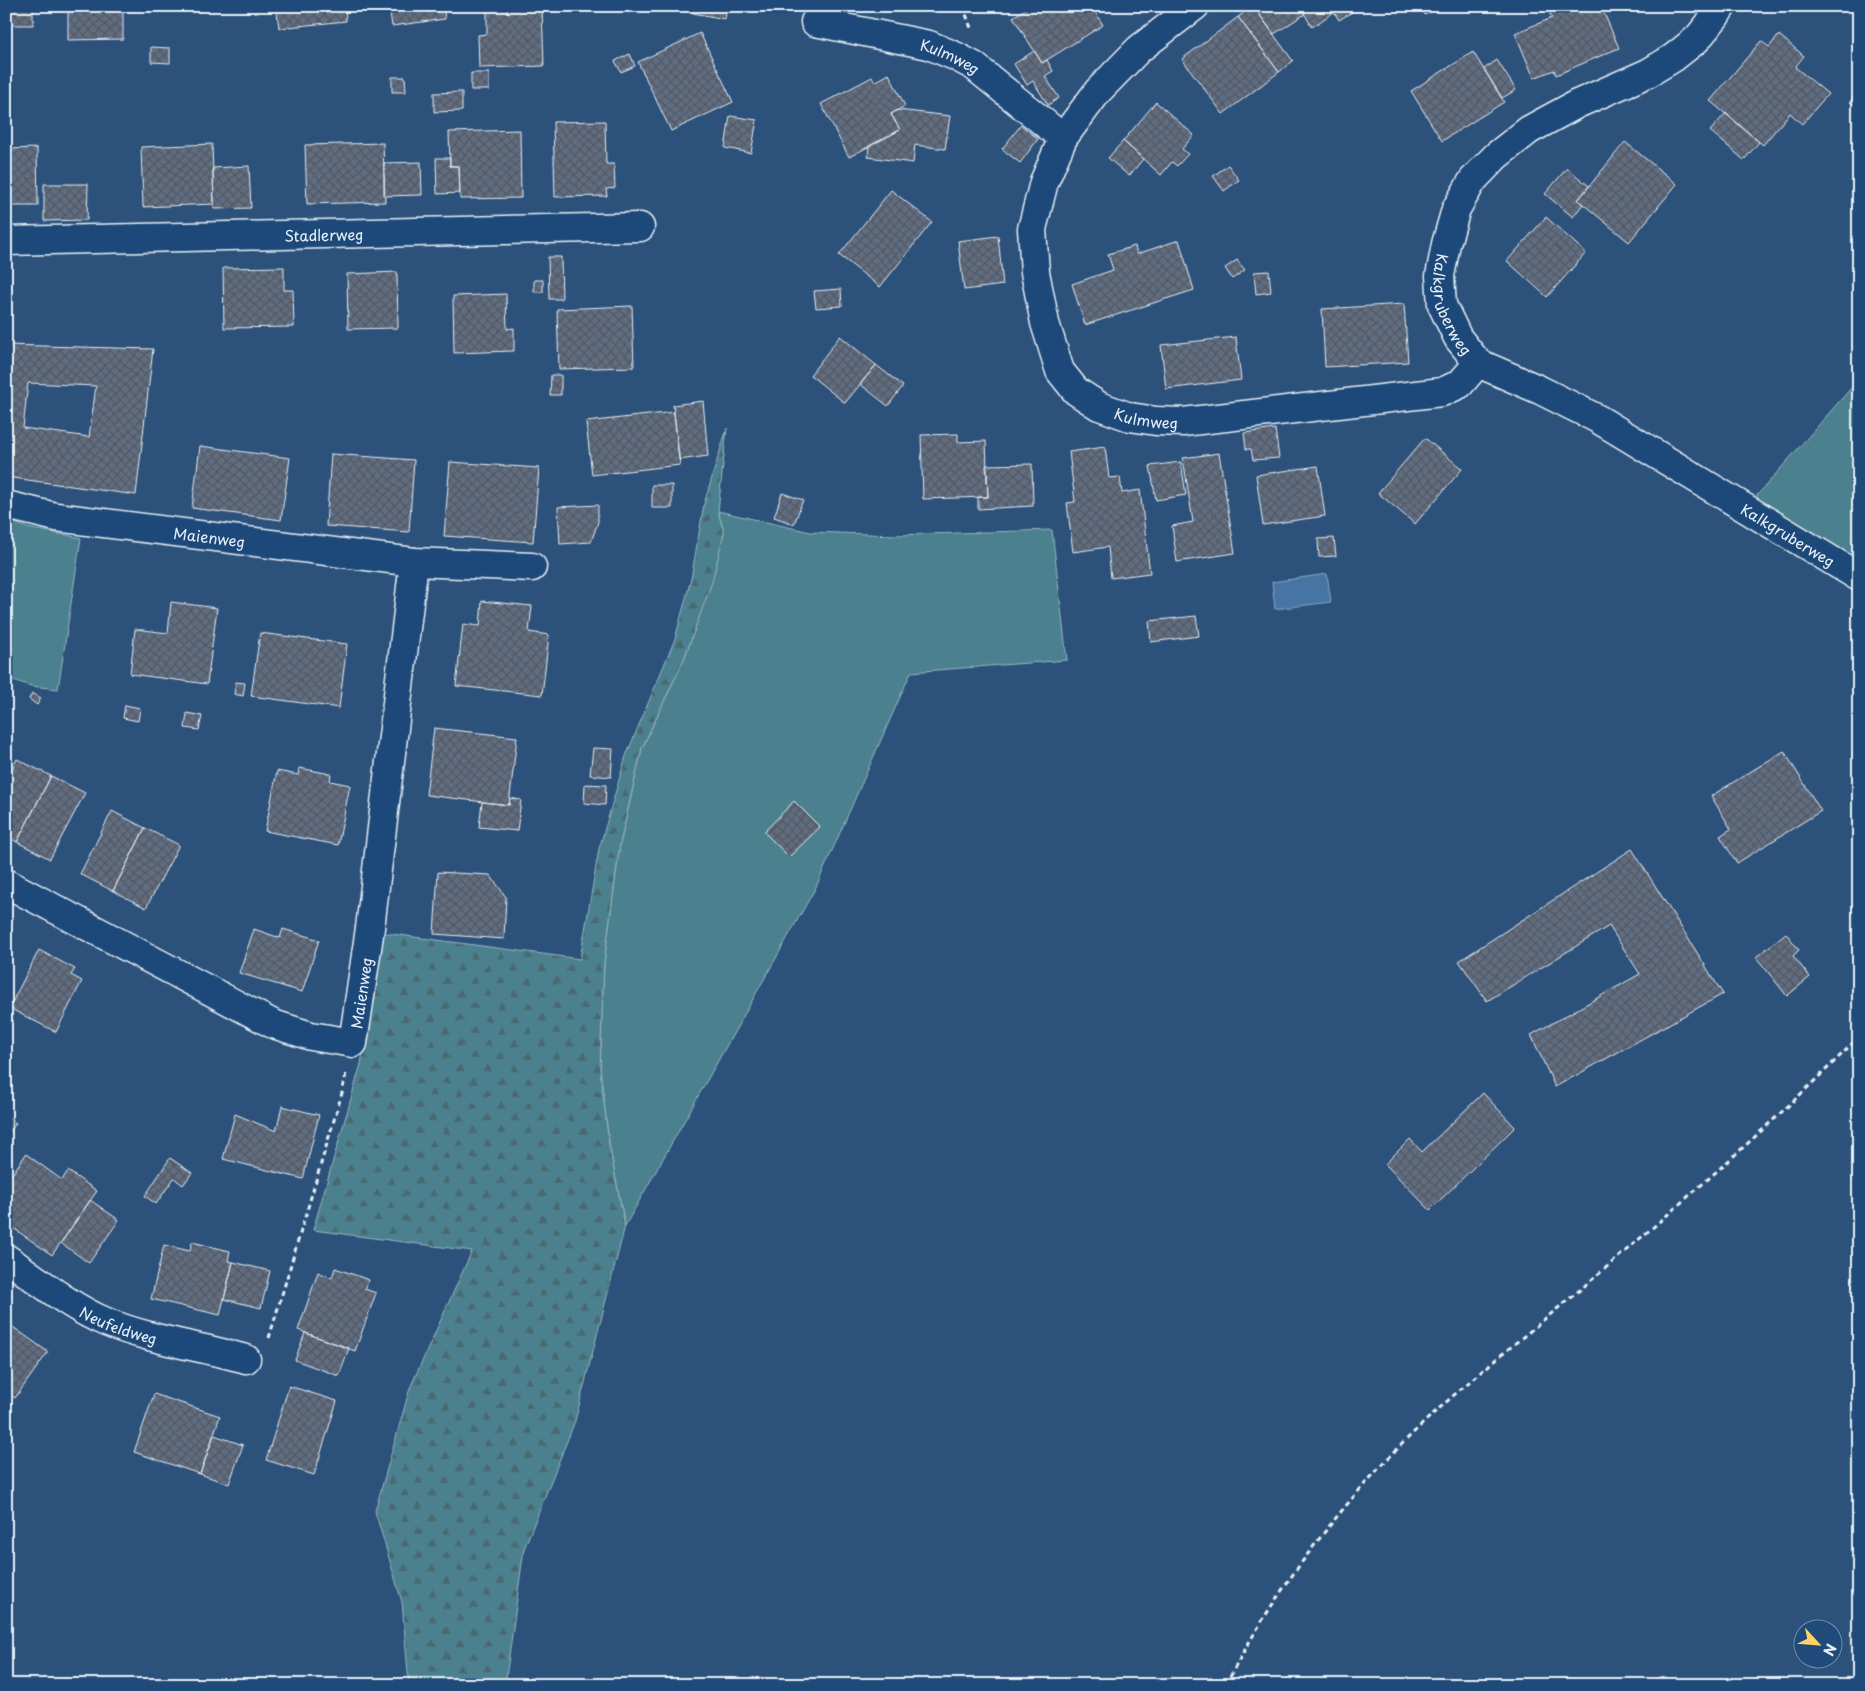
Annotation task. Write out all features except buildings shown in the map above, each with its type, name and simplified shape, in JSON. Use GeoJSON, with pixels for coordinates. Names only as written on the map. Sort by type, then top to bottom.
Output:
{"type":"FeatureCollection","features":[{"type":"Feature","properties":{"kind":"street","name":"Kulmweg"},"geometry":{"type":"LineString","coordinates":[[1195,6],[1139,49],[1098,91],[1062,138],[1044,182],[1032,229],[1035,272],[1045,323],[1060,371],[1076,391],[1099,406],[1130,417],[1156,421],[1183,422],[1442,392],[1460,384],[1478,363]]}},
{"type":"Feature","properties":{"kind":"street","name":"Kalkgruberweg"},"geometry":{"type":"LineString","coordinates":[[1722,6],[1697,39],[1673,58],[1648,73],[1577,104],[1529,130],[1496,156],[1473,180],[1456,209],[1446,244],[1440,276],[1442,305],[1458,338],[1478,363],[1540,390],[1598,419],[1859,577]]}},
{"type":"Feature","properties":{"kind":"street","name":"Kulmweg"},"geometry":{"type":"LineString","coordinates":[[815,22],[929,45],[955,56],[974,66],[1062,138]]}},
{"type":"Feature","properties":{"kind":"street","name":"Stadlerweg"},"geometry":{"type":"LineString","coordinates":[[6,241],[640,227]]}},
{"type":"Feature","properties":{"kind":"street","name":"Maienweg"},"geometry":{"type":"LineString","coordinates":[[6,505],[56,517],[414,562],[532,567]]}},
{"type":"Feature","properties":{"kind":"street","name":"Maienweg"},"geometry":{"type":"LineString","coordinates":[[6,883],[273,1024],[312,1036],[353,1043],[370,928],[414,562]]}},
{"type":"Feature","properties":{"kind":"street","name":"Neufeldweg"},"geometry":{"type":"LineString","coordinates":[[6,1258],[74,1304],[106,1322],[148,1335],[246,1358]]}},
{"type":"Feature","properties":{"kind":"path"},"geometry":{"type":"LineString","coordinates":[[1226,1685],[1241,1655],[1273,1603],[1322,1536],[1379,1468],[1434,1414],[1745,1146],[1859,1037]]}},
{"type":"Feature","properties":{"kind":"path"},"geometry":{"type":"LineString","coordinates":[[246,1358],[266,1348],[342,1093],[353,1043]]}},
{"type":"Feature","properties":{"kind":"green space"},"geometry":{"type":"Polygon","coordinates":[[[1859,379],[1859,565],[1753,500],[1859,379]]]}},
{"type":"Feature","properties":{"kind":"green space"},"geometry":{"type":"Polygon","coordinates":[[[727,428],[718,511],[724,533],[712,582],[684,659],[642,748],[620,844],[604,963],[600,1069],[609,1144],[625,1226],[575,1421],[524,1549],[505,1685],[409,1685],[402,1602],[375,1511],[410,1388],[472,1251],[313,1230],[361,1064],[384,933],[580,959],[599,849],[626,756],[675,639],[691,579],[704,504],[727,428]]]}},
{"type":"Feature","properties":{"kind":"green space"},"geometry":{"type":"Polygon","coordinates":[[[718,511],[810,532],[896,535],[1052,530],[1067,660],[911,672],[816,887],[625,1226],[609,1144],[600,1069],[604,963],[620,844],[642,748],[684,659],[724,533],[718,511]]]}},
{"type":"Feature","properties":{"kind":"green space"},"geometry":{"type":"Polygon","coordinates":[[[6,520],[28,528],[81,538],[58,689],[31,686],[6,678],[6,520]]]}},
{"type":"Feature","properties":{"kind":"water"},"geometry":{"type":"Polygon","coordinates":[[[1327,574],[1331,602],[1275,609],[1272,582],[1327,574]]]}}]}
